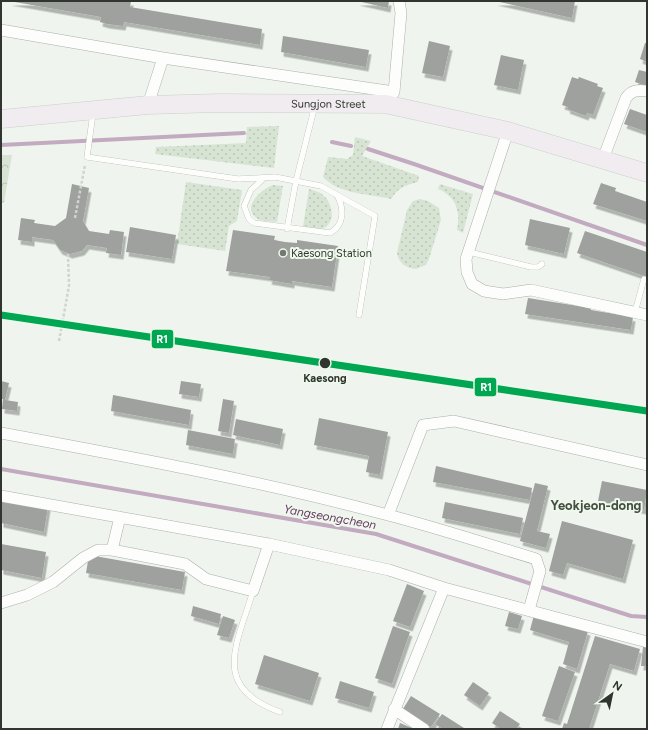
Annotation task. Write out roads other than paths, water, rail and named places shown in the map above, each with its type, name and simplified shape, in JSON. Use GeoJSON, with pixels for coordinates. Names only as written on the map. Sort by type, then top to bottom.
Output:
{"type":"FeatureCollection","features":[{"type":"Feature","properties":{"kind":"main road","name":"Sungjon Street"},"geometry":{"type":"LineString","coordinates":[[1,119],[148,105],[315,103],[389,98],[508,131],[647,173]]}},
{"type":"Feature","properties":{"kind":"street"},"geometry":{"type":"LineString","coordinates":[[1,30],[389,98],[401,13],[400,1]]}},
{"type":"Feature","properties":{"kind":"street"},"geometry":{"type":"LineString","coordinates":[[401,13],[406,1]]}},
{"type":"Feature","properties":{"kind":"street"},"geometry":{"type":"LineString","coordinates":[[148,105],[163,58]]}},
{"type":"Feature","properties":{"kind":"street"},"geometry":{"type":"LineString","coordinates":[[603,159],[626,98],[630,92],[638,90],[647,91]]}},
{"type":"Feature","properties":{"kind":"street"},"geometry":{"type":"LineString","coordinates":[[508,131],[466,259],[467,272],[472,284],[484,291],[504,294],[531,290],[647,315]]}},
{"type":"Feature","properties":{"kind":"street"},"geometry":{"type":"LineString","coordinates":[[388,515],[423,425],[454,420],[647,465]]}},
{"type":"Feature","properties":{"kind":"street"},"geometry":{"type":"LineString","coordinates":[[1,433],[156,461],[388,515],[536,559],[540,571],[530,610]]}},
{"type":"Feature","properties":{"kind":"street"},"geometry":{"type":"LineString","coordinates":[[1,496],[269,544],[389,570],[444,588],[647,642]]}},
{"type":"Feature","properties":{"kind":"street"},"geometry":{"type":"LineString","coordinates":[[112,550],[120,517]]}},
{"type":"Feature","properties":{"kind":"street"},"geometry":{"type":"LineString","coordinates":[[1,603],[27,595],[53,582],[83,558],[98,550],[112,550],[185,564],[206,579],[252,592],[269,544]]}},
{"type":"Feature","properties":{"kind":"street"},"geometry":{"type":"LineString","coordinates":[[387,729],[444,588]]}},
{"type":"Feature","properties":{"kind":"street"},"geometry":{"type":"LineString","coordinates":[[394,710],[424,729]]}},
{"type":"Feature","properties":{"kind":"lane"},"geometry":{"type":"LineString","coordinates":[[287,228],[296,181],[315,103]]}},
{"type":"Feature","properties":{"kind":"lane"},"geometry":{"type":"LineString","coordinates":[[93,110],[88,154],[238,179],[264,179],[275,177],[321,186],[375,216],[360,314]]}},
{"type":"Feature","properties":{"kind":"lane"},"geometry":{"type":"LineString","coordinates":[[264,179],[251,190],[244,206],[245,213],[249,220],[254,223],[326,234],[335,231],[341,218],[342,210],[336,194]]}},
{"type":"Feature","properties":{"kind":"lane"},"geometry":{"type":"LineString","coordinates":[[469,252],[532,267],[538,267],[542,264]]}},
{"type":"Feature","properties":{"kind":"lane"},"geometry":{"type":"LineString","coordinates":[[635,312],[644,279]]}},
{"type":"Feature","properties":{"kind":"lane"},"geometry":{"type":"LineString","coordinates":[[252,592],[234,657],[235,676],[247,694],[263,706],[280,712]]}},
{"type":"Feature","properties":{"kind":"waterway"},"geometry":{"type":"LineString","coordinates":[[1,145],[244,133]]}},
{"type":"Feature","properties":{"kind":"waterway"},"geometry":{"type":"LineString","coordinates":[[332,142],[351,146]]}},
{"type":"Feature","properties":{"kind":"waterway"},"geometry":{"type":"LineString","coordinates":[[368,149],[647,245]]}},
{"type":"Feature","properties":{"kind":"waterway","name":"Yangseongcheon"},"geometry":{"type":"LineString","coordinates":[[1,469],[376,534],[631,616],[647,617]]}},
{"type":"Feature","properties":{"kind":"railway"},"geometry":{"type":"LineString","coordinates":[[325,364],[647,411]]}},
{"type":"Feature","properties":{"kind":"place","name":"Kaesong Station"},"geometry":{"type":"Point","coordinates":[283,253]}},
{"type":"Feature","properties":{"kind":"place","name":"Kaesong"},"geometry":{"type":"Point","coordinates":[325,363]}},
{"type":"Feature","properties":{"kind":"district","name":"Yeokjeon-dong"},"geometry":{"type":"Point","coordinates":[596,505]}}]}
